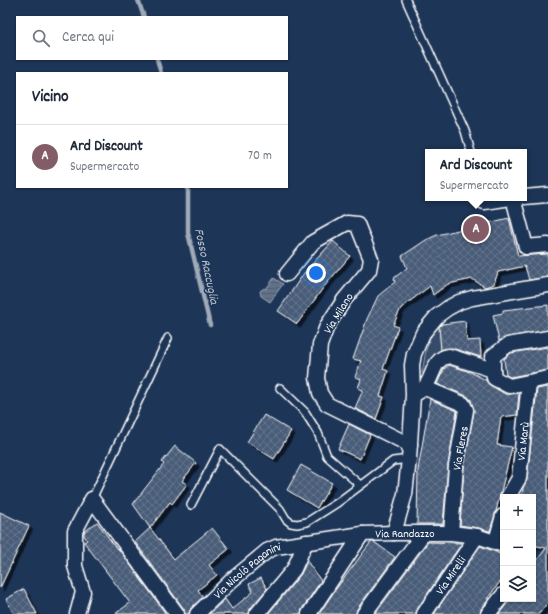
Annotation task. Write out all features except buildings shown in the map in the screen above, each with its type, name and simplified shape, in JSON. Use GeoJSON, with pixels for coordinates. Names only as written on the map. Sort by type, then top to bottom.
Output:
{"type":"FeatureCollection","features":[{"type":"Feature","properties":{"kind":"street"},"geometry":{"type":"LineString","coordinates":[[527,197],[548,195]]}},
{"type":"Feature","properties":{"kind":"street"},"geometry":{"type":"LineString","coordinates":[[513,201],[526,247],[548,245]]}},
{"type":"Feature","properties":{"kind":"street","name":"Via Milano"},"geometry":{"type":"LineString","coordinates":[[287,274],[313,242],[347,223],[357,224],[371,259],[369,270],[344,300],[327,326],[320,345],[317,378],[320,393],[327,404],[410,452]]}},
{"type":"Feature","properties":{"kind":"street"},"geometry":{"type":"LineString","coordinates":[[394,533],[405,494],[419,392],[412,365],[414,354],[423,333],[437,316],[459,302],[472,298],[548,285]]}},
{"type":"Feature","properties":{"kind":"street"},"geometry":{"type":"LineString","coordinates":[[548,338],[508,345],[493,356],[494,378],[509,386],[548,378]]}},
{"type":"Feature","properties":{"kind":"street"},"geometry":{"type":"LineString","coordinates":[[419,392],[437,363],[445,356],[493,370]]}},
{"type":"Feature","properties":{"kind":"street","name":"Via Marù"},"geometry":{"type":"LineString","coordinates":[[510,494],[519,478],[529,382]]}},
{"type":"Feature","properties":{"kind":"street","name":"Via Fleres"},"geometry":{"type":"LineString","coordinates":[[419,392],[463,404],[466,410],[456,466],[451,534]]}},
{"type":"Feature","properties":{"kind":"street"},"geometry":{"type":"LineString","coordinates":[[77,614],[83,592],[75,566],[75,531],[92,499],[177,614]]}},
{"type":"Feature","properties":{"kind":"street"},"geometry":{"type":"LineString","coordinates":[[499,543],[501,530]]}},
{"type":"Feature","properties":{"kind":"street","name":"Via Randazzo"},"geometry":{"type":"LineString","coordinates":[[306,542],[362,534],[394,533],[477,536],[499,543]]}},
{"type":"Feature","properties":{"kind":"street"},"geometry":{"type":"LineString","coordinates":[[309,614],[362,534]]}},
{"type":"Feature","properties":{"kind":"street"},"geometry":{"type":"LineString","coordinates":[[364,614],[423,534]]}},
{"type":"Feature","properties":{"kind":"street","name":"Via Mirelli"},"geometry":{"type":"LineString","coordinates":[[424,614],[477,536]]}},
{"type":"Feature","properties":{"kind":"street"},"geometry":{"type":"LineString","coordinates":[[257,614],[294,569],[306,542]]}},
{"type":"Feature","properties":{"kind":"street","name":"Via Nicolò Paganini"},"geometry":{"type":"LineString","coordinates":[[197,614],[232,580],[267,551],[276,547],[306,542]]}},
{"type":"Feature","properties":{"kind":"street"},"geometry":{"type":"LineString","coordinates":[[488,614],[500,598]]}},
{"type":"Feature","properties":{"kind":"lane"},"geometry":{"type":"LineString","coordinates":[[406,0],[465,131],[470,149]]}},
{"type":"Feature","properties":{"kind":"lane"},"geometry":{"type":"LineString","coordinates":[[92,499],[168,338]]}},
{"type":"Feature","properties":{"kind":"lane"},"geometry":{"type":"LineString","coordinates":[[280,388],[306,412],[318,433],[327,456],[360,485]]}},
{"type":"Feature","properties":{"kind":"lane"},"geometry":{"type":"LineString","coordinates":[[191,504],[220,450],[252,479],[280,509],[286,520],[297,524],[307,522],[393,461],[410,452]]}},
{"type":"Feature","properties":{"kind":"shaded area"},"geometry":{"type":"Polygon","coordinates":[[[274,278],[283,284],[270,302],[261,296],[260,291],[264,288],[266,289],[274,278]]]}},
{"type":"Feature","properties":{"kind":"shaded area"},"geometry":{"type":"Polygon","coordinates":[[[439,324],[441,350],[436,354],[425,374],[422,373],[426,350],[430,338],[439,324]]]}},
{"type":"Feature","properties":{"kind":"waterway","name":"Fosso Raccuglia"},"geometry":{"type":"LineString","coordinates":[[138,0],[144,16]]}},
{"type":"Feature","properties":{"kind":"waterway","name":"Fosso Raccuglia"},"geometry":{"type":"LineString","coordinates":[[157,60],[161,72]]}},
{"type":"Feature","properties":{"kind":"waterway","name":"Fosso Raccuglia"},"geometry":{"type":"LineString","coordinates":[[188,188],[188,233],[210,325]]}},
{"type":"Feature","properties":{"kind":"place","name":"Ard Discount"},"geometry":{"type":"Point","coordinates":[476,229]}}]}
